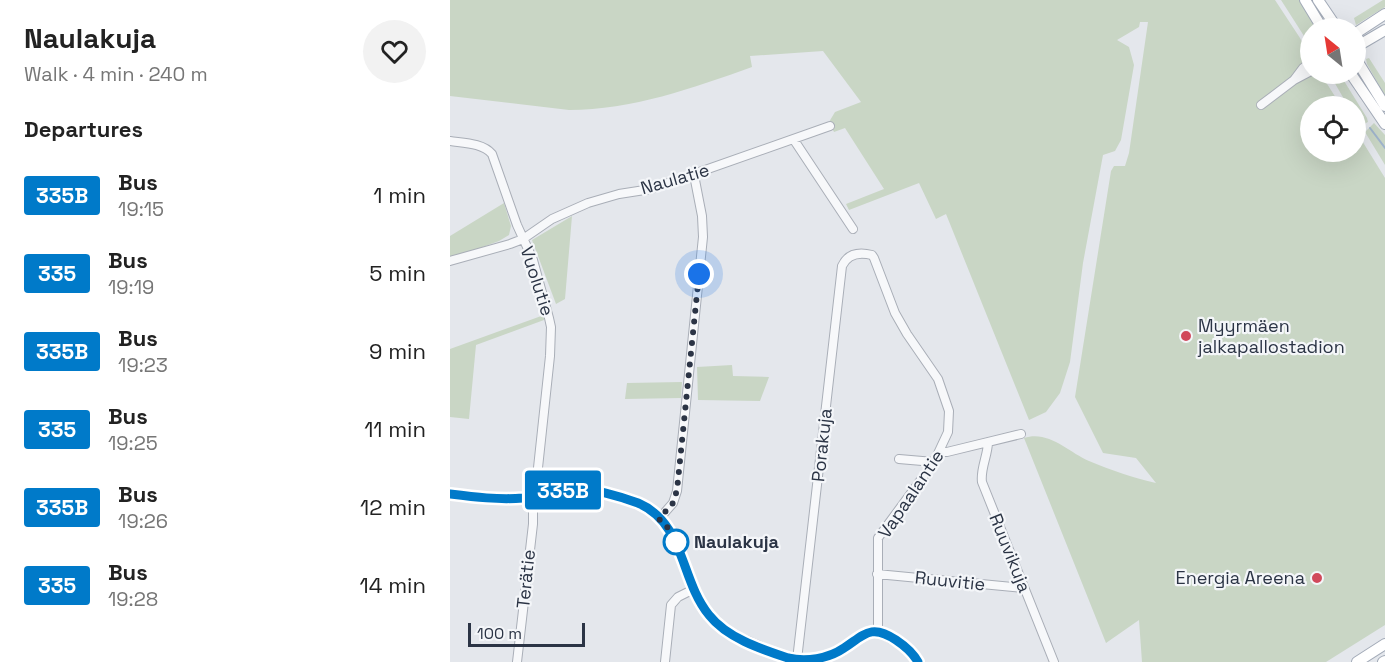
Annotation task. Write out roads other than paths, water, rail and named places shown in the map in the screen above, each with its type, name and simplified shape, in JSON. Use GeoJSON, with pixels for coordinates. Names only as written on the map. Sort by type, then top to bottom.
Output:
{"type":"FeatureCollection","features":[{"type":"Feature","properties":{"kind":"main road"},"geometry":{"type":"LineString","coordinates":[[1305,0],[1316,18]]}},
{"type":"Feature","properties":{"kind":"main road"},"geometry":{"type":"LineString","coordinates":[[1318,0],[1330,18]]}},
{"type":"Feature","properties":{"kind":"main road"},"geometry":{"type":"LineString","coordinates":[[1366,26],[1385,14]]}},
{"type":"Feature","properties":{"kind":"main road"},"geometry":{"type":"LineString","coordinates":[[1366,41],[1385,30]]}},
{"type":"Feature","properties":{"kind":"main road"},"geometry":{"type":"LineString","coordinates":[[1366,75],[1385,106]]}},
{"type":"Feature","properties":{"kind":"main road"},"geometry":{"type":"LineString","coordinates":[[1358,84],[1385,124]]}},
{"type":"Feature","properties":{"kind":"main road"},"geometry":{"type":"LineString","coordinates":[[1357,662],[1385,644]]}},
{"type":"Feature","properties":{"kind":"street"},"geometry":{"type":"LineString","coordinates":[[1294,80],[1300,72]]}},
{"type":"Feature","properties":{"kind":"street"},"geometry":{"type":"LineString","coordinates":[[1261,105],[1300,77]]}},
{"type":"Feature","properties":{"kind":"street","name":"Naulatie"},"geometry":{"type":"LineString","coordinates":[[450,261],[510,244],[552,219],[588,203],[619,194],[651,189],[830,126]]}},
{"type":"Feature","properties":{"kind":"street"},"geometry":{"type":"LineString","coordinates":[[794,140],[853,229]]}},
{"type":"Feature","properties":{"kind":"street","name":"Vuolutie"},"geometry":{"type":"LineString","coordinates":[[450,141],[482,147],[488,149],[492,154],[533,260],[551,327],[537,495]]}},
{"type":"Feature","properties":{"kind":"street"},"geometry":{"type":"LineString","coordinates":[[659,519],[673,503],[677,490],[698,301],[703,237],[702,216],[694,175]]}},
{"type":"Feature","properties":{"kind":"street","name":"Porakuja"},"geometry":{"type":"LineString","coordinates":[[797,660],[842,266],[845,260],[855,254],[872,255]]}},
{"type":"Feature","properties":{"kind":"street","name":"Vapaalantie"},"geometry":{"type":"LineString","coordinates":[[872,255],[895,313],[943,389],[949,421],[948,432],[934,462],[878,538],[878,631]]}},
{"type":"Feature","properties":{"kind":"street"},"geometry":{"type":"LineString","coordinates":[[940,452],[1021,434]]}},
{"type":"Feature","properties":{"kind":"street","name":"Ruuvikuja"},"geometry":{"type":"LineString","coordinates":[[988,442],[982,482],[1054,662]]}},
{"type":"Feature","properties":{"kind":"street"},"geometry":{"type":"LineString","coordinates":[[899,459],[934,462]]}},
{"type":"Feature","properties":{"kind":"street"},"geometry":{"type":"LineString","coordinates":[[450,494],[511,499],[581,488],[638,503],[669,529],[694,588],[708,614],[724,629],[758,647],[797,660],[824,657],[842,650],[862,635],[878,631],[906,648],[918,662]]}},
{"type":"Feature","properties":{"kind":"street","name":"Terätie"},"geometry":{"type":"LineString","coordinates":[[517,662],[537,495]]}},
{"type":"Feature","properties":{"kind":"street","name":"Ruuvitie"},"geometry":{"type":"LineString","coordinates":[[877,574],[1023,588]]}},
{"type":"Feature","properties":{"kind":"street"},"geometry":{"type":"LineString","coordinates":[[665,662],[671,604],[694,588]]}},
{"type":"Feature","properties":{"kind":"waterway"},"geometry":{"type":"LineString","coordinates":[[1370,128],[1385,148]]}},
{"type":"Feature","properties":{"kind":"place","name":"Myyrmäen jalkapallostadion"},"geometry":{"type":"Point","coordinates":[1186,336]}},
{"type":"Feature","properties":{"kind":"place","name":"Naulakuja"},"geometry":{"type":"Point","coordinates":[676,542]}},
{"type":"Feature","properties":{"kind":"place","name":"Energia Areena"},"geometry":{"type":"Point","coordinates":[1317,578]}}]}
